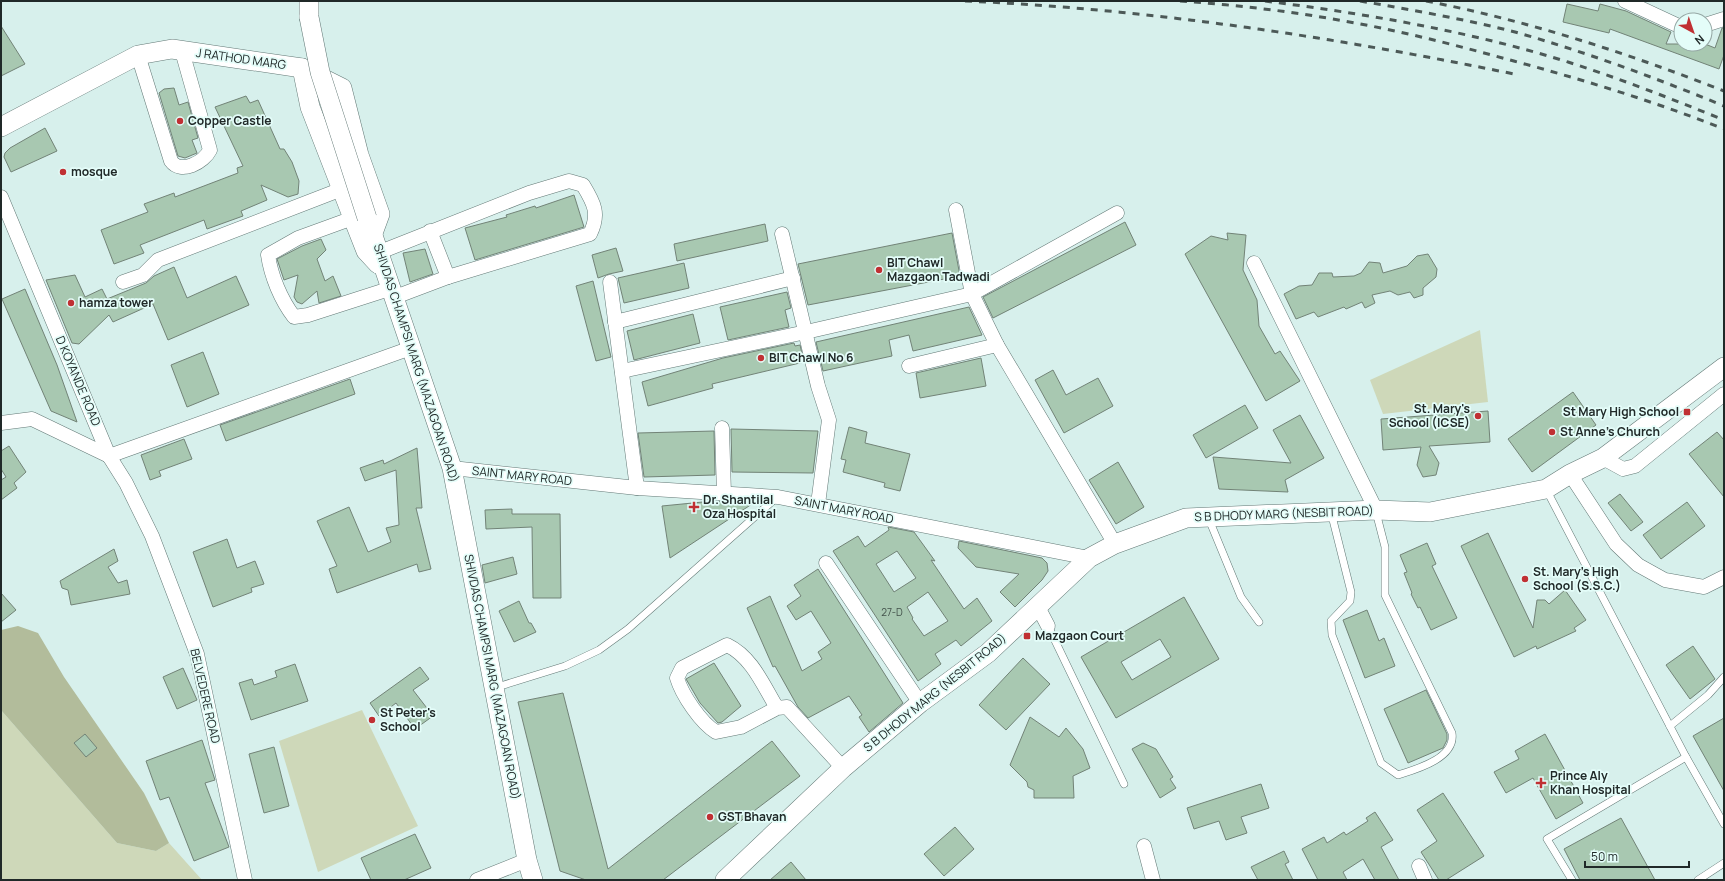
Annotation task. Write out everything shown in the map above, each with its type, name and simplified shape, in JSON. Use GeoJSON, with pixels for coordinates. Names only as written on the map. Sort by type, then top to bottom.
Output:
{"type":"FeatureCollection","features":[{"type":"Feature","properties":{"kind":"street"},"geometry":{"type":"LineString","coordinates":[[1625,1],[1673,23]]}},
{"type":"Feature","properties":{"kind":"street","name":"SHIVDAS CHAMPSI MARG (MAZAGOAN ROAD)"},"geometry":{"type":"LineString","coordinates":[[309,9],[320,72],[364,223],[380,252],[452,468],[527,860],[533,880]]}},
{"type":"Feature","properties":{"kind":"street"},"geometry":{"type":"LineString","coordinates":[[1713,22],[1724,19]]}},
{"type":"Feature","properties":{"kind":"street","name":"J RATHOD MARG"},"geometry":{"type":"LineString","coordinates":[[1,128],[138,55],[172,50],[302,68],[342,88],[359,155],[380,214],[364,223]]}},
{"type":"Feature","properties":{"kind":"street"},"geometry":{"type":"LineString","coordinates":[[138,55],[171,161],[178,167],[182,167],[201,160],[210,150],[182,51]]}},
{"type":"Feature","properties":{"kind":"street"},"geometry":{"type":"LineString","coordinates":[[302,68],[310,107],[342,189],[364,223],[366,251],[391,287]]}},
{"type":"Feature","properties":{"kind":"street"},"geometry":{"type":"LineString","coordinates":[[364,223],[298,238],[268,256],[270,270],[288,309],[294,317],[308,315],[391,287],[448,277],[590,234],[596,216],[592,199],[583,185],[569,181],[529,193],[380,252]]}},
{"type":"Feature","properties":{"kind":"street"},"geometry":{"type":"LineString","coordinates":[[123,282],[143,275],[158,260],[342,189]]}},
{"type":"Feature","properties":{"kind":"street","name":"D KOYANDE ROAD"},"geometry":{"type":"LineString","coordinates":[[1,197],[109,456]]}},
{"type":"Feature","properties":{"kind":"street"},"geometry":{"type":"LineString","coordinates":[[956,210],[972,294],[997,345],[1115,544]]}},
{"type":"Feature","properties":{"kind":"street"},"geometry":{"type":"LineString","coordinates":[[622,371],[806,332],[972,294],[1117,213]]}},
{"type":"Feature","properties":{"kind":"street"},"geometry":{"type":"LineString","coordinates":[[430,231],[448,277]]}},
{"type":"Feature","properties":{"kind":"street"},"geometry":{"type":"LineString","coordinates":[[782,234],[818,386],[829,420],[818,504]]}},
{"type":"Feature","properties":{"kind":"street"},"geometry":{"type":"LineString","coordinates":[[1254,263],[1376,510]]}},
{"type":"Feature","properties":{"kind":"street"},"geometry":{"type":"LineString","coordinates":[[615,322],[793,278]]}},
{"type":"Feature","properties":{"kind":"street"},"geometry":{"type":"LineString","coordinates":[[610,282],[637,488]]}},
{"type":"Feature","properties":{"kind":"street"},"geometry":{"type":"LineString","coordinates":[[909,366],[997,345]]}},
{"type":"Feature","properties":{"kind":"street"},"geometry":{"type":"LineString","coordinates":[[109,456],[411,348]]}},
{"type":"Feature","properties":{"kind":"street","name":"S B DHODY MARG (NESBIT ROAD)"},"geometry":{"type":"LineString","coordinates":[[725,880],[843,768],[920,704],[988,654],[1089,558],[1115,544],[1186,518],[1376,510],[1430,512],[1546,489],[1570,474],[1603,458],[1724,367]]}},
{"type":"Feature","properties":{"kind":"street"},"geometry":{"type":"LineString","coordinates":[[1603,458],[1623,469],[1635,466],[1724,394]]}},
{"type":"Feature","properties":{"kind":"street","name":"D KOYANDE ROAD"},"geometry":{"type":"LineString","coordinates":[[1,423],[32,419],[109,456]]}},
{"type":"Feature","properties":{"kind":"street"},"geometry":{"type":"LineString","coordinates":[[722,428],[724,494]]}},
{"type":"Feature","properties":{"kind":"street","name":"BELVEDERE ROAD"},"geometry":{"type":"LineString","coordinates":[[109,456],[126,484],[152,536],[197,654],[245,880]]}},
{"type":"Feature","properties":{"kind":"street","name":"SAINT MARY ROAD"},"geometry":{"type":"LineString","coordinates":[[452,468],[637,488],[778,497],[1089,558]]}},
{"type":"Feature","properties":{"kind":"street"},"geometry":{"type":"LineString","coordinates":[[1570,474],[1616,544],[1638,565],[1665,580],[1704,587],[1724,577]]}},
{"type":"Feature","properties":{"kind":"street"},"geometry":{"type":"LineString","coordinates":[[826,563],[920,704]]}},
{"type":"Feature","properties":{"kind":"street"},"geometry":{"type":"LineString","coordinates":[[1038,607],[1048,626]]}},
{"type":"Feature","properties":{"kind":"street"},"geometry":{"type":"LineString","coordinates":[[777,708],[748,659],[737,650],[727,645],[682,668],[677,678],[680,687],[706,726],[716,732],[742,727],[777,708],[787,706],[843,768]]}},
{"type":"Feature","properties":{"kind":"street"},"geometry":{"type":"LineString","coordinates":[[1144,846],[1153,880]]}},
{"type":"Feature","properties":{"kind":"street"},"geometry":{"type":"LineString","coordinates":[[477,880],[527,860]]}},
{"type":"Feature","properties":{"kind":"street"},"geometry":{"type":"LineString","coordinates":[[1419,866],[1425,880]]}},
{"type":"Feature","properties":{"kind":"lane"},"geometry":{"type":"LineString","coordinates":[[1546,489],[1686,757],[1724,824]]}},
{"type":"Feature","properties":{"kind":"lane"},"geometry":{"type":"LineString","coordinates":[[494,688],[565,666],[599,650],[628,629],[778,497]]}},
{"type":"Feature","properties":{"kind":"lane"},"geometry":{"type":"LineString","coordinates":[[1331,512],[1351,592],[1350,601],[1331,621],[1332,635],[1381,763],[1398,775],[1442,756],[1450,748],[1453,741],[1452,733],[1385,595],[1385,547],[1376,510]]}},
{"type":"Feature","properties":{"kind":"lane"},"geometry":{"type":"LineString","coordinates":[[1208,517],[1214,536],[1241,597],[1259,622]]}},
{"type":"Feature","properties":{"kind":"lane"},"geometry":{"type":"LineString","coordinates":[[1048,626],[1124,784]]}},
{"type":"Feature","properties":{"kind":"lane"},"geometry":{"type":"LineString","coordinates":[[1670,726],[1708,695],[1724,677]]}},
{"type":"Feature","properties":{"kind":"lane"},"geometry":{"type":"LineString","coordinates":[[1572,880],[1547,839],[1686,757]]}},
{"type":"Feature","properties":{"kind":"lane"},"geometry":{"type":"LineString","coordinates":[[1698,880],[1724,863]]}},
{"type":"Feature","properties":{"kind":"green space"},"geometry":{"type":"Polygon","coordinates":[[[1480,330],[1488,402],[1383,414],[1370,380],[1480,330]]]}},
{"type":"Feature","properties":{"kind":"green space"},"geometry":{"type":"Polygon","coordinates":[[[18,626],[38,633],[64,677],[144,793],[169,843],[156,851],[117,843],[1,710],[1,630],[18,626]]]}},
{"type":"Feature","properties":{"kind":"green space"},"geometry":{"type":"Polygon","coordinates":[[[1,710],[117,843],[156,851],[169,843],[202,880],[1,880],[1,710]]]}},
{"type":"Feature","properties":{"kind":"green space"},"geometry":{"type":"Polygon","coordinates":[[[362,710],[418,826],[318,872],[279,741],[362,710]]]}},
{"type":"Feature","properties":{"kind":"building"},"geometry":{"type":"Polygon","coordinates":[[[1567,4],[1598,11],[1600,4],[1626,11],[1671,32],[1666,44],[1673,44],[1673,52],[1713,52],[1713,47],[1715,48],[1722,28],[1724,28],[1724,55],[1719,69],[1610,29],[1609,33],[1563,22],[1567,4]]]}},
{"type":"Feature","properties":{"kind":"building"},"geometry":{"type":"Polygon","coordinates":[[[1,26],[25,64],[1,76],[1,26]]]}},
{"type":"Feature","properties":{"kind":"building","name":"Copper Castle"},"geometry":{"type":"Polygon","coordinates":[[[174,88],[179,105],[188,102],[198,138],[192,140],[197,153],[185,158],[178,156],[159,93],[164,89],[174,88]]]}},
{"type":"Feature","properties":{"kind":"building"},"geometry":{"type":"Polygon","coordinates":[[[246,96],[250,103],[258,100],[280,149],[284,149],[292,162],[299,181],[298,194],[288,197],[261,185],[267,200],[241,211],[243,216],[207,229],[204,220],[140,245],[144,253],[114,264],[101,230],[148,212],[144,204],[174,193],[175,197],[238,173],[237,168],[243,166],[215,107],[246,96]]]}},
{"type":"Feature","properties":{"kind":"building"},"geometry":{"type":"Polygon","coordinates":[[[45,128],[57,151],[11,172],[4,157],[5,153],[10,148],[45,128]]]}},
{"type":"Feature","properties":{"kind":"building"},"geometry":{"type":"Polygon","coordinates":[[[574,195],[584,227],[475,260],[465,228],[507,217],[506,215],[535,206],[536,208],[574,195]]]}},
{"type":"Feature","properties":{"kind":"building"},"geometry":{"type":"Polygon","coordinates":[[[1125,222],[1136,245],[993,318],[983,297],[1125,222]]]}},
{"type":"Feature","properties":{"kind":"building"},"geometry":{"type":"Polygon","coordinates":[[[765,224],[768,241],[677,261],[674,244],[765,224]]]}},
{"type":"Feature","properties":{"kind":"building","name":"BIT Chawl Mazgaon Tadwadi"},"geometry":{"type":"Polygon","coordinates":[[[952,233],[960,276],[808,305],[798,264],[952,233]]]}},
{"type":"Feature","properties":{"kind":"building"},"geometry":{"type":"Polygon","coordinates":[[[1227,233],[1246,235],[1243,270],[1257,300],[1259,326],[1275,354],[1280,351],[1300,381],[1266,401],[1185,254],[1211,236],[1228,240],[1227,233]]]}},
{"type":"Feature","properties":{"kind":"building"},"geometry":{"type":"Polygon","coordinates":[[[321,239],[326,250],[317,259],[325,281],[333,276],[341,296],[319,303],[317,291],[302,304],[297,302],[294,297],[298,275],[284,280],[277,259],[302,246],[321,239]]]}},
{"type":"Feature","properties":{"kind":"building"},"geometry":{"type":"Polygon","coordinates":[[[616,248],[623,271],[598,278],[592,255],[616,248]]]}},
{"type":"Feature","properties":{"kind":"building"},"geometry":{"type":"Polygon","coordinates":[[[425,249],[433,274],[410,282],[403,253],[425,249]]]}},
{"type":"Feature","properties":{"kind":"building"},"geometry":{"type":"Polygon","coordinates":[[[1428,254],[1437,269],[1436,277],[1423,288],[1423,295],[1414,298],[1410,292],[1398,295],[1390,291],[1372,295],[1375,303],[1365,308],[1362,302],[1346,309],[1344,307],[1318,317],[1314,312],[1296,319],[1284,294],[1299,286],[1312,285],[1319,273],[1332,273],[1333,277],[1354,276],[1361,273],[1369,262],[1380,263],[1383,273],[1407,266],[1417,256],[1428,254]]]}},
{"type":"Feature","properties":{"kind":"building"},"geometry":{"type":"Polygon","coordinates":[[[684,263],[689,288],[624,303],[618,278],[684,263]]]}},
{"type":"Feature","properties":{"kind":"building"},"geometry":{"type":"Polygon","coordinates":[[[174,267],[187,298],[236,276],[249,305],[168,340],[153,304],[113,322],[109,315],[79,344],[72,343],[46,280],[75,275],[85,297],[102,289],[107,299],[146,283],[154,276],[174,267]]]}},
{"type":"Feature","properties":{"kind":"building"},"geometry":{"type":"Polygon","coordinates":[[[593,281],[611,357],[596,361],[576,286],[593,281]]]}},
{"type":"Feature","properties":{"kind":"building"},"geometry":{"type":"Polygon","coordinates":[[[25,289],[57,365],[77,422],[51,411],[2,299],[25,289]]]}},
{"type":"Feature","properties":{"kind":"building"},"geometry":{"type":"Polygon","coordinates":[[[787,292],[791,308],[785,310],[789,327],[728,340],[720,307],[787,292]]]}},
{"type":"Feature","properties":{"kind":"building"},"geometry":{"type":"Polygon","coordinates":[[[969,307],[982,335],[913,351],[909,335],[889,340],[892,356],[823,371],[816,342],[969,307]]]}},
{"type":"Feature","properties":{"kind":"building"},"geometry":{"type":"Polygon","coordinates":[[[693,314],[700,343],[634,360],[627,331],[693,314]]]}},
{"type":"Feature","properties":{"kind":"building"},"geometry":{"type":"Polygon","coordinates":[[[794,343],[795,346],[800,345],[804,362],[712,384],[713,388],[648,406],[642,382],[723,358],[794,343]]]}},
{"type":"Feature","properties":{"kind":"building"},"geometry":{"type":"Polygon","coordinates":[[[203,352],[219,394],[187,407],[171,365],[203,352]]]}},
{"type":"Feature","properties":{"kind":"building"},"geometry":{"type":"Polygon","coordinates":[[[981,358],[986,386],[920,398],[916,373],[981,358]]]}},
{"type":"Feature","properties":{"kind":"building"},"geometry":{"type":"Polygon","coordinates":[[[1053,370],[1066,395],[1098,378],[1113,406],[1064,433],[1035,380],[1053,370]]]}},
{"type":"Feature","properties":{"kind":"building"},"geometry":{"type":"Polygon","coordinates":[[[350,379],[355,394],[226,441],[220,425],[350,379]]]}},
{"type":"Feature","properties":{"kind":"building","name":"St Anne's Church"},"geometry":{"type":"Polygon","coordinates":[[[1573,392],[1596,425],[1532,472],[1508,439],[1573,392]]]}},
{"type":"Feature","properties":{"kind":"building"},"geometry":{"type":"Polygon","coordinates":[[[1245,405],[1258,428],[1206,458],[1193,435],[1245,405]]]}},
{"type":"Feature","properties":{"kind":"building"},"geometry":{"type":"Polygon","coordinates":[[[1488,411],[1490,442],[1429,446],[1439,463],[1436,475],[1423,477],[1417,465],[1421,447],[1383,450],[1381,419],[1488,411]]]}},
{"type":"Feature","properties":{"kind":"building"},"geometry":{"type":"Polygon","coordinates":[[[1300,415],[1324,458],[1285,480],[1288,492],[1219,489],[1213,457],[1291,463],[1273,430],[1300,415]]]}},
{"type":"Feature","properties":{"kind":"building"},"geometry":{"type":"Polygon","coordinates":[[[849,427],[867,432],[865,443],[910,454],[900,491],[884,487],[885,483],[843,472],[846,460],[841,459],[849,427]]]}},
{"type":"Feature","properties":{"kind":"building"},"geometry":{"type":"Polygon","coordinates":[[[731,429],[818,431],[813,473],[732,472],[731,429]]]}},
{"type":"Feature","properties":{"kind":"building"},"geometry":{"type":"Polygon","coordinates":[[[714,431],[715,475],[644,477],[638,433],[714,431]]]}},
{"type":"Feature","properties":{"kind":"building"},"geometry":{"type":"Polygon","coordinates":[[[1717,432],[1724,440],[1724,497],[1689,454],[1717,432]]]}},
{"type":"Feature","properties":{"kind":"building"},"geometry":{"type":"Polygon","coordinates":[[[184,439],[192,459],[159,471],[161,476],[150,480],[141,455],[184,439]]]}},
{"type":"Feature","properties":{"kind":"building"},"geometry":{"type":"Polygon","coordinates":[[[9,446],[26,472],[14,483],[17,488],[1,500],[1,480],[6,477],[1,469],[1,451],[9,446]]]}},
{"type":"Feature","properties":{"kind":"building"},"geometry":{"type":"Polygon","coordinates":[[[417,448],[422,508],[416,508],[431,569],[419,572],[417,564],[337,593],[329,569],[337,566],[317,521],[349,507],[368,552],[391,542],[386,528],[399,525],[396,470],[365,481],[360,468],[383,460],[384,464],[417,448]]]}},
{"type":"Feature","properties":{"kind":"building"},"geometry":{"type":"Polygon","coordinates":[[[1118,462],[1144,507],[1116,524],[1089,480],[1118,462]]]}},
{"type":"Feature","properties":{"kind":"building"},"geometry":{"type":"Polygon","coordinates":[[[1620,494],[1643,522],[1631,531],[1608,503],[1620,494]]]}},
{"type":"Feature","properties":{"kind":"building"},"geometry":{"type":"Polygon","coordinates":[[[713,501],[752,504],[670,558],[662,506],[713,501]]]}},
{"type":"Feature","properties":{"kind":"building"},"geometry":{"type":"Polygon","coordinates":[[[1687,502],[1705,526],[1661,559],[1643,535],[1687,502]]]}},
{"type":"Feature","properties":{"kind":"building"},"geometry":{"type":"Polygon","coordinates":[[[512,509],[512,514],[560,514],[561,598],[533,598],[532,527],[486,529],[485,510],[512,509]]]}},
{"type":"Feature","properties":{"kind":"building"},"geometry":{"type":"Polygon","coordinates":[[[888,527],[914,532],[935,561],[931,560],[964,609],[977,598],[992,621],[961,646],[956,640],[935,654],[941,664],[918,681],[833,551],[858,536],[865,547],[889,530],[888,527]],[[897,551],[876,564],[894,592],[916,578],[897,551]],[[928,592],[907,607],[913,618],[912,619],[924,636],[948,621],[928,592]]]}},
{"type":"Feature","properties":{"kind":"building"},"geometry":{"type":"Polygon","coordinates":[[[1488,533],[1533,628],[1537,600],[1545,600],[1549,604],[1565,590],[1586,620],[1574,628],[1576,631],[1537,649],[1536,646],[1514,657],[1461,546],[1488,533]]]}},
{"type":"Feature","properties":{"kind":"building"},"geometry":{"type":"Polygon","coordinates":[[[227,539],[237,568],[255,561],[264,584],[251,588],[252,592],[213,607],[193,552],[227,539]]]}},
{"type":"Feature","properties":{"kind":"building"},"geometry":{"type":"Polygon","coordinates":[[[959,541],[1042,558],[1047,563],[1048,571],[1042,580],[1015,607],[1000,592],[1019,574],[976,567],[958,548],[959,541]]]}},
{"type":"Feature","properties":{"kind":"building"},"geometry":{"type":"Polygon","coordinates":[[[1427,543],[1436,564],[1432,566],[1457,618],[1431,630],[1420,607],[1418,608],[1411,594],[1412,593],[1404,573],[1407,572],[1400,555],[1427,543]]]}},
{"type":"Feature","properties":{"kind":"building"},"geometry":{"type":"Polygon","coordinates":[[[114,549],[118,561],[108,567],[118,583],[127,580],[130,594],[71,605],[68,590],[62,588],[60,581],[114,549]]]}},
{"type":"Feature","properties":{"kind":"building"},"geometry":{"type":"Polygon","coordinates":[[[513,557],[517,574],[485,583],[482,565],[513,557]]]}},
{"type":"Feature","properties":{"kind":"building"},"geometry":{"type":"Polygon","coordinates":[[[818,569],[903,703],[869,732],[859,717],[862,715],[849,696],[808,718],[798,707],[775,666],[773,667],[747,608],[770,596],[802,671],[822,659],[818,652],[831,643],[811,611],[796,620],[787,606],[801,596],[794,585],[818,569]]]}},
{"type":"Feature","properties":{"kind":"building"},"geometry":{"type":"Polygon","coordinates":[[[1,593],[16,610],[1,622],[1,593]]]}},
{"type":"Feature","properties":{"kind":"building"},"geometry":{"type":"Polygon","coordinates":[[[1184,597],[1219,659],[1116,718],[1081,657],[1184,597]],[[1160,639],[1121,662],[1132,680],[1171,657],[1160,639]]]}},
{"type":"Feature","properties":{"kind":"building"},"geometry":{"type":"Polygon","coordinates":[[[519,601],[529,623],[531,623],[536,632],[514,642],[499,611],[519,601]]]}},
{"type":"Feature","properties":{"kind":"building"},"geometry":{"type":"Polygon","coordinates":[[[1367,610],[1379,641],[1384,638],[1395,666],[1365,678],[1343,620],[1367,610]]]}},
{"type":"Feature","properties":{"kind":"building"},"geometry":{"type":"Polygon","coordinates":[[[1693,646],[1715,679],[1690,699],[1666,665],[1693,646]]]}},
{"type":"Feature","properties":{"kind":"building"},"geometry":{"type":"Polygon","coordinates":[[[1023,658],[1050,684],[1006,730],[979,705],[1023,658]]]}},
{"type":"Feature","properties":{"kind":"building"},"geometry":{"type":"Polygon","coordinates":[[[714,663],[741,706],[722,722],[718,723],[700,703],[686,679],[714,663]]]}},
{"type":"Feature","properties":{"kind":"building"},"geometry":{"type":"Polygon","coordinates":[[[295,664],[308,701],[251,720],[239,683],[252,679],[254,685],[277,677],[275,671],[295,664]]]}},
{"type":"Feature","properties":{"kind":"building"},"geometry":{"type":"Polygon","coordinates":[[[420,667],[429,679],[413,690],[433,716],[415,729],[396,703],[379,716],[370,703],[420,667]]]}},
{"type":"Feature","properties":{"kind":"building"},"geometry":{"type":"Polygon","coordinates":[[[183,668],[197,700],[177,709],[163,677],[183,668]]]}},
{"type":"Feature","properties":{"kind":"building"},"geometry":{"type":"Polygon","coordinates":[[[1426,690],[1447,734],[1447,740],[1443,748],[1408,763],[1384,709],[1426,690]]]}},
{"type":"Feature","properties":{"kind":"building","name":"GST Bhavan"},"geometry":{"type":"Polygon","coordinates":[[[563,693],[608,869],[772,741],[800,776],[663,880],[586,880],[560,871],[518,702],[563,693]]]}},
{"type":"Feature","properties":{"kind":"building"},"geometry":{"type":"Polygon","coordinates":[[[1030,717],[1059,737],[1066,728],[1083,749],[1090,768],[1073,776],[1074,798],[1034,798],[1034,790],[1028,787],[1027,782],[1010,765],[1030,717]]]}},
{"type":"Feature","properties":{"kind":"building"},"geometry":{"type":"Polygon","coordinates":[[[1724,718],[1724,791],[1693,736],[1724,718]]]}},
{"type":"Feature","properties":{"kind":"building"},"geometry":{"type":"Polygon","coordinates":[[[85,734],[97,748],[86,757],[74,743],[85,734]]]}},
{"type":"Feature","properties":{"kind":"building"},"geometry":{"type":"Polygon","coordinates":[[[1545,734],[1583,803],[1556,819],[1533,778],[1506,793],[1494,772],[1519,759],[1515,751],[1545,734]]]}},
{"type":"Feature","properties":{"kind":"building"},"geometry":{"type":"Polygon","coordinates":[[[202,740],[215,780],[205,783],[229,847],[194,861],[169,797],[160,800],[146,761],[202,740]]]}},
{"type":"Feature","properties":{"kind":"building"},"geometry":{"type":"Polygon","coordinates":[[[1143,743],[1156,749],[1173,777],[1170,779],[1176,788],[1160,798],[1132,749],[1143,743]]]}},
{"type":"Feature","properties":{"kind":"building"},"geometry":{"type":"Polygon","coordinates":[[[274,747],[289,806],[264,813],[249,754],[274,747]]]}},
{"type":"Feature","properties":{"kind":"building"},"geometry":{"type":"Polygon","coordinates":[[[1261,784],[1269,808],[1241,817],[1247,833],[1226,840],[1219,821],[1194,829],[1187,808],[1261,784]]]}},
{"type":"Feature","properties":{"kind":"building"},"geometry":{"type":"Polygon","coordinates":[[[1443,793],[1484,856],[1446,880],[1439,880],[1421,852],[1437,841],[1417,810],[1443,793]]]}},
{"type":"Feature","properties":{"kind":"building"},"geometry":{"type":"Polygon","coordinates":[[[1375,812],[1393,840],[1381,847],[1399,880],[1375,880],[1363,859],[1343,872],[1347,880],[1318,880],[1302,849],[1324,837],[1327,843],[1344,832],[1346,835],[1368,821],[1366,818],[1375,812]]]}},
{"type":"Feature","properties":{"kind":"building"},"geometry":{"type":"Polygon","coordinates":[[[1621,818],[1655,880],[1580,880],[1564,849],[1621,818]]]}},
{"type":"Feature","properties":{"kind":"building"},"geometry":{"type":"Polygon","coordinates":[[[955,827],[974,849],[944,876],[924,854],[955,827]]]}},
{"type":"Feature","properties":{"kind":"building"},"geometry":{"type":"Polygon","coordinates":[[[415,834],[431,868],[404,880],[371,880],[361,858],[415,834]]]}},
{"type":"Feature","properties":{"kind":"building"},"geometry":{"type":"Polygon","coordinates":[[[1284,851],[1289,862],[1285,864],[1293,880],[1258,880],[1251,867],[1284,851]]]}},
{"type":"Feature","properties":{"kind":"building"},"geometry":{"type":"Polygon","coordinates":[[[791,862],[806,880],[770,880],[791,862]]]}},
{"type":"Feature","properties":{"kind":"railway"},"geometry":{"type":"LineString","coordinates":[[965,1],[1103,11],[1241,27],[1378,48],[1514,74]]}},
{"type":"Feature","properties":{"kind":"railway"},"geometry":{"type":"LineString","coordinates":[[1180,1],[1242,6],[1324,17],[1415,36],[1485,53],[1581,80],[1653,103],[1724,129]]}},
{"type":"Feature","properties":{"kind":"railway"},"geometry":{"type":"LineString","coordinates":[[1265,1],[1380,18],[1493,41],[1568,62],[1724,120]]}},
{"type":"Feature","properties":{"kind":"railway"},"geometry":{"type":"LineString","coordinates":[[1360,1],[1418,11],[1515,32],[1621,66],[1724,106]]}},
{"type":"Feature","properties":{"kind":"railway"},"geometry":{"type":"LineString","coordinates":[[1426,1],[1502,18],[1577,39],[1724,91]]}},
{"type":"Feature","properties":{"kind":"place","name":"Copper Castle"},"geometry":{"type":"Point","coordinates":[180,121]}},
{"type":"Feature","properties":{"kind":"place","name":"mosque"},"geometry":{"type":"Point","coordinates":[63,172]}},
{"type":"Feature","properties":{"kind":"place","name":"BIT Chawl Mazgaon Tadwadi"},"geometry":{"type":"Point","coordinates":[879,270]}},
{"type":"Feature","properties":{"kind":"place","name":"hamza tower"},"geometry":{"type":"Point","coordinates":[71,303]}},
{"type":"Feature","properties":{"kind":"place","name":"BIT Chawl No 6"},"geometry":{"type":"Point","coordinates":[761,358]}},
{"type":"Feature","properties":{"kind":"place","name":"St Mary High School"},"geometry":{"type":"Point","coordinates":[1687,412]}},
{"type":"Feature","properties":{"kind":"place","name":"St. Mary's School (ICSE)"},"geometry":{"type":"Point","coordinates":[1478,416]}},
{"type":"Feature","properties":{"kind":"place","name":"St Anne's Church"},"geometry":{"type":"Point","coordinates":[1552,432]}},
{"type":"Feature","properties":{"kind":"place","name":"Dr. Shantilal Oza Hospital"},"geometry":{"type":"Point","coordinates":[694,507]}},
{"type":"Feature","properties":{"kind":"place","name":"St. Mary's High School (S.S.C.)"},"geometry":{"type":"Point","coordinates":[1525,579]}},
{"type":"Feature","properties":{"kind":"place","name":"Mazgaon Court"},"geometry":{"type":"Point","coordinates":[1027,636]}},
{"type":"Feature","properties":{"kind":"place","name":"St Peter's School"},"geometry":{"type":"Point","coordinates":[372,720]}},
{"type":"Feature","properties":{"kind":"place","name":"Prince Aly Khan Hospital"},"geometry":{"type":"Point","coordinates":[1541,783]}},
{"type":"Feature","properties":{"kind":"place","name":"GST Bhavan"},"geometry":{"type":"Point","coordinates":[710,817]}}]}
